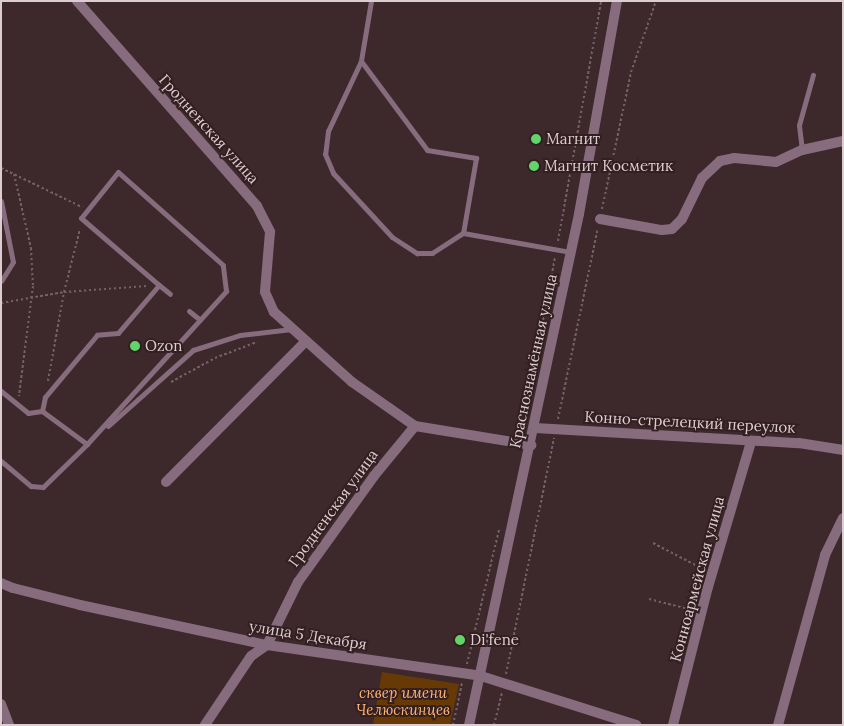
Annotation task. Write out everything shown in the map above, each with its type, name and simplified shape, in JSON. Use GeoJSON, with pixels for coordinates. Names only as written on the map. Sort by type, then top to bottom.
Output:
{"type":"FeatureCollection","features":[{"type":"Feature","properties":{"kind":"street","name":"Гродненская улица"},"geometry":{"type":"LineString","coordinates":[[77,1],[257,206],[270,232],[265,292],[274,312],[305,342],[352,382],[415,426],[374,476],[298,582],[267,645],[252,656],[205,725]]}},
{"type":"Feature","properties":{"kind":"street","name":"Краснознамённая улица"},"geometry":{"type":"LineString","coordinates":[[469,725],[535,428],[571,252],[617,1]]}},
{"type":"Feature","properties":{"kind":"street"},"geometry":{"type":"LineString","coordinates":[[600,219],[662,230],[672,229],[682,219],[702,178],[720,161],[734,158],[776,162],[802,150],[843,141]]}},
{"type":"Feature","properties":{"kind":"street"},"geometry":{"type":"LineString","coordinates":[[166,482],[305,342]]}},
{"type":"Feature","properties":{"kind":"street"},"geometry":{"type":"LineString","coordinates":[[415,426],[531,445]]}},
{"type":"Feature","properties":{"kind":"street","name":"Конно-стрелецкий переулок"},"geometry":{"type":"LineString","coordinates":[[535,428],[751,442],[799,443],[843,450]]}},
{"type":"Feature","properties":{"kind":"street","name":"Конноармейская улица"},"geometry":{"type":"LineString","coordinates":[[673,725],[713,571],[751,442]]}},
{"type":"Feature","properties":{"kind":"street"},"geometry":{"type":"LineString","coordinates":[[778,725],[825,555],[843,518]]}},
{"type":"Feature","properties":{"kind":"street","name":"улица 5 Декабря"},"geometry":{"type":"LineString","coordinates":[[1,582],[13,588],[80,605],[267,645],[481,676],[610,720],[636,725]]}},
{"type":"Feature","properties":{"kind":"street"},"geometry":{"type":"LineString","coordinates":[[1,704],[9,725]]}},
{"type":"Feature","properties":{"kind":"lane"},"geometry":{"type":"LineString","coordinates":[[371,1],[361,61],[328,131],[325,154],[333,173],[392,237],[417,253],[432,253],[463,233],[571,252]]}},
{"type":"Feature","properties":{"kind":"lane"},"geometry":{"type":"LineString","coordinates":[[361,61],[427,150],[476,158],[463,233]]}},
{"type":"Feature","properties":{"kind":"lane"},"geometry":{"type":"LineString","coordinates":[[802,150],[799,125],[813,75]]}},
{"type":"Feature","properties":{"kind":"lane"},"geometry":{"type":"LineString","coordinates":[[1,461],[31,486],[43,488],[87,444],[226,291],[224,266],[118,172],[82,219],[170,294]]}},
{"type":"Feature","properties":{"kind":"lane"},"geometry":{"type":"LineString","coordinates":[[1,200],[13,262],[1,281]]}},
{"type":"Feature","properties":{"kind":"lane"},"geometry":{"type":"LineString","coordinates":[[42,411],[45,397],[97,335],[118,333],[159,285]]}},
{"type":"Feature","properties":{"kind":"lane"},"geometry":{"type":"LineString","coordinates":[[189,311],[200,320]]}},
{"type":"Feature","properties":{"kind":"lane"},"geometry":{"type":"LineString","coordinates":[[87,444],[192,350],[240,335],[292,329]]}},
{"type":"Feature","properties":{"kind":"lane"},"geometry":{"type":"LineString","coordinates":[[1,392],[28,413],[42,411],[87,444]]}},
{"type":"Feature","properties":{"kind":"path"},"geometry":{"type":"LineString","coordinates":[[532,375],[601,1]]}},
{"type":"Feature","properties":{"kind":"path"},"geometry":{"type":"LineString","coordinates":[[1,168],[88,210]]}},
{"type":"Feature","properties":{"kind":"path"},"geometry":{"type":"LineString","coordinates":[[14,174],[31,248],[31,298],[18,406]]}},
{"type":"Feature","properties":{"kind":"path"},"geometry":{"type":"LineString","coordinates":[[45,397],[64,292],[82,219]]}},
{"type":"Feature","properties":{"kind":"path"},"geometry":{"type":"LineString","coordinates":[[1,303],[64,292],[159,285]]}},
{"type":"Feature","properties":{"kind":"path"},"geometry":{"type":"LineString","coordinates":[[170,383],[215,358],[265,341]]}},
{"type":"Feature","properties":{"kind":"path"},"geometry":{"type":"LineString","coordinates":[[494,725],[556,429]]}},
{"type":"Feature","properties":{"kind":"path"},"geometry":{"type":"LineString","coordinates":[[453,725],[500,528]]}},
{"type":"Feature","properties":{"kind":"path"},"geometry":{"type":"LineString","coordinates":[[653,543],[670,550],[697,568],[713,571]]}},
{"type":"Feature","properties":{"kind":"path"},"geometry":{"type":"LineString","coordinates":[[649,599],[702,612]]}},
{"type":"Feature","properties":{"kind":"green space","name":"сквер имени Челюскинцев"},"geometry":{"type":"Polygon","coordinates":[[[382,672],[459,684],[450,725],[373,725],[382,672]]]}},
{"type":"Feature","properties":{"kind":"place","name":"Магнит"},"geometry":{"type":"Point","coordinates":[536,139]}},
{"type":"Feature","properties":{"kind":"place","name":"Магнит Косметик"},"geometry":{"type":"Point","coordinates":[534,166]}},
{"type":"Feature","properties":{"kind":"place","name":"Ozon"},"geometry":{"type":"Point","coordinates":[135,346]}},
{"type":"Feature","properties":{"kind":"place","name":"Di'fene"},"geometry":{"type":"Point","coordinates":[460,640]}}]}
